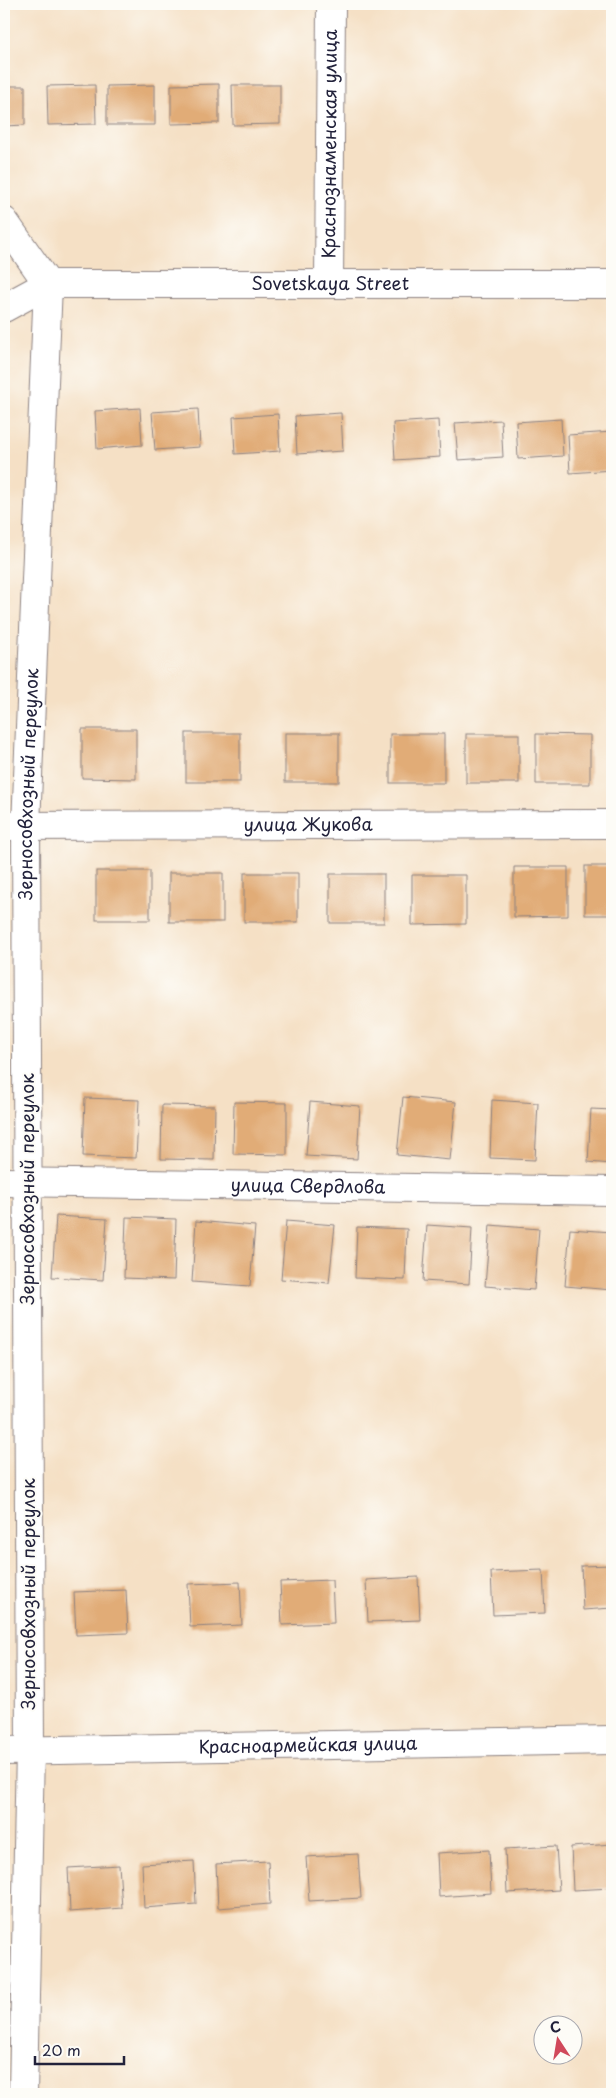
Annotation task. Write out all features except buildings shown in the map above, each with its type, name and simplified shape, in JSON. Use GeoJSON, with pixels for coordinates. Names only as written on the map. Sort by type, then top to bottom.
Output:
{"type":"FeatureCollection","features":[{"type":"Feature","properties":{"kind":"street","name":"Краснознаменская улица"},"geometry":{"type":"LineString","coordinates":[[329,284],[330,4]]}},
{"type":"Feature","properties":{"kind":"street"},"geometry":{"type":"LineString","coordinates":[[4,221],[48,284]]}},
{"type":"Feature","properties":{"kind":"street","name":"Sovetskaya Street"},"geometry":{"type":"LineString","coordinates":[[4,308],[48,284],[612,284]]}},
{"type":"Feature","properties":{"kind":"street","name":"Зерносовхозный переулок"},"geometry":{"type":"LineString","coordinates":[[23,2094],[17,1751],[15,826],[48,284]]}},
{"type":"Feature","properties":{"kind":"street","name":"улица Жукова"},"geometry":{"type":"LineString","coordinates":[[15,826],[612,824]]}},
{"type":"Feature","properties":{"kind":"street","name":"улица Свердлова"},"geometry":{"type":"LineString","coordinates":[[16,1182],[612,1191]]}},
{"type":"Feature","properties":{"kind":"street","name":"Красноармейская улица"},"geometry":{"type":"LineString","coordinates":[[17,1751],[612,1740]]}}]}
